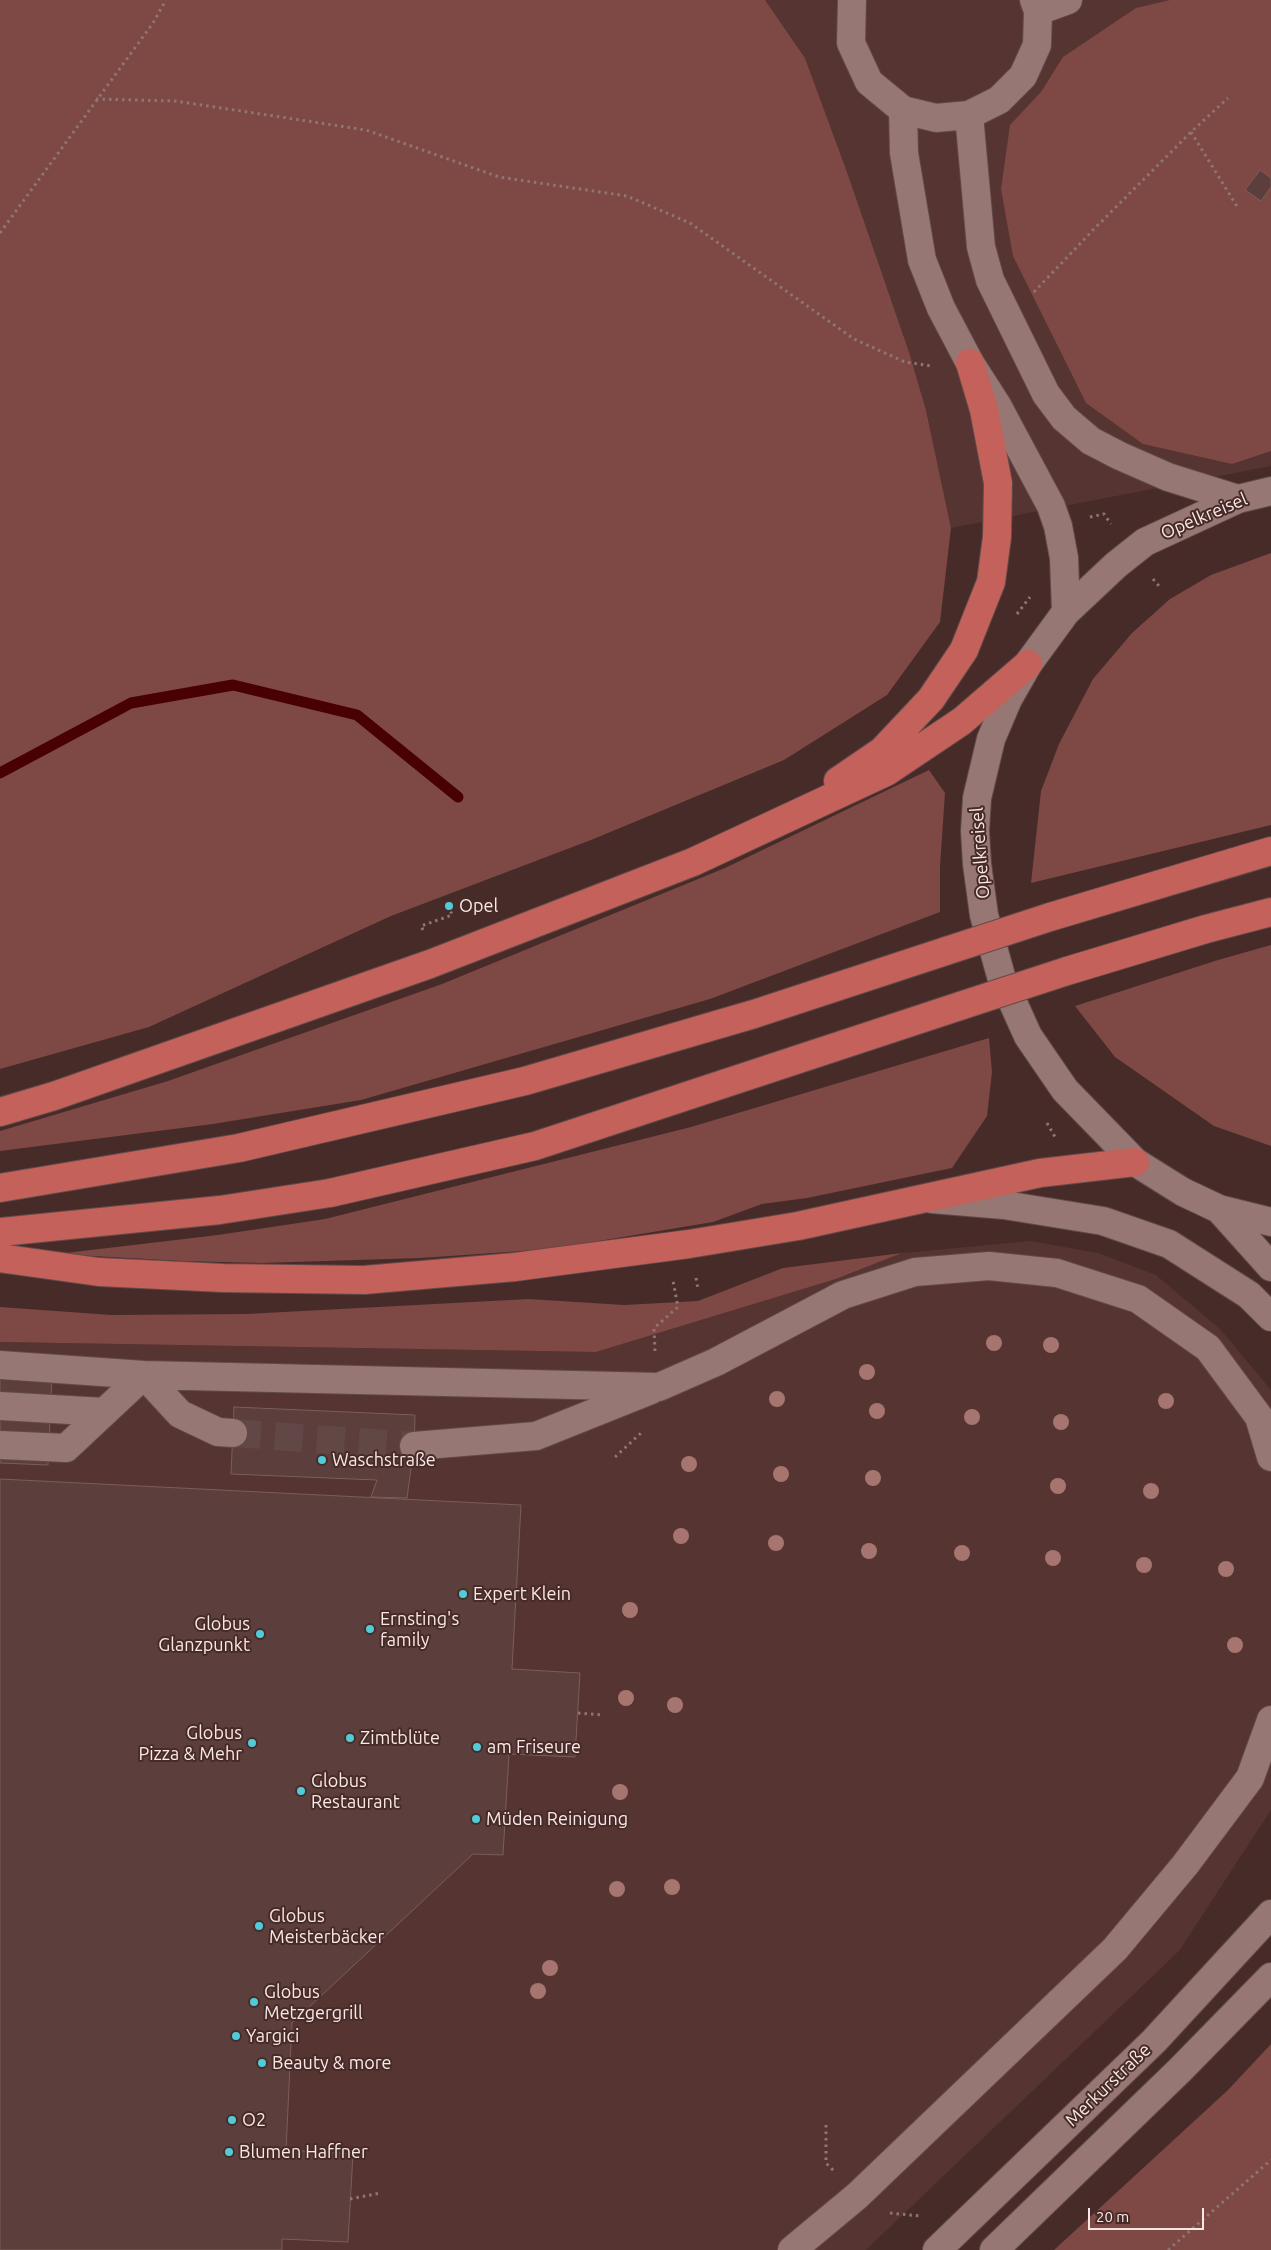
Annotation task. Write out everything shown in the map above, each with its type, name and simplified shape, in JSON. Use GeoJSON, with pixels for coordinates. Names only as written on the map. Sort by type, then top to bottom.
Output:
{"type":"FeatureCollection","features":[{"type":"Feature","properties":{"kind":"highway"},"geometry":{"type":"LineString","coordinates":[[776,824],[882,750],[907,725],[931,699],[964,650],[982,608],[991,582],[997,537],[998,483],[984,410],[970,363]]}},
{"type":"Feature","properties":{"kind":"highway"},"geometry":{"type":"LineString","coordinates":[[0,1112],[54,1096],[430,964],[693,862],[886,772],[962,721],[1028,664]]}},
{"type":"Feature","properties":{"kind":"highway"},"geometry":{"type":"LineString","coordinates":[[0,1188],[238,1148],[525,1081],[754,1014],[1050,918],[1271,851]]}},
{"type":"Feature","properties":{"kind":"highway"},"geometry":{"type":"LineString","coordinates":[[0,1232],[220,1210],[330,1193],[535,1146],[1067,970],[1271,912]]}},
{"type":"Feature","properties":{"kind":"highway"},"geometry":{"type":"LineString","coordinates":[[0,1258],[99,1272],[223,1278],[364,1280],[514,1267],[689,1244],[798,1226],[1040,1173],[1135,1162]]}},
{"type":"Feature","properties":{"kind":"street"},"geometry":{"type":"LineString","coordinates":[[852,0],[851,43],[869,82],[904,110],[936,118],[969,115],[1000,100],[1023,76],[1036,45],[1036,6],[1068,0]]}},
{"type":"Feature","properties":{"kind":"street"},"geometry":{"type":"LineString","coordinates":[[904,110],[904,152],[922,260],[941,308],[970,363],[997,405],[1051,506],[1058,526],[1064,558],[1066,612]]}},
{"type":"Feature","properties":{"kind":"street"},"geometry":{"type":"LineString","coordinates":[[969,115],[981,247],[990,280],[1046,394],[1064,418],[1091,441],[1168,477],[1238,499]]}},
{"type":"Feature","properties":{"kind":"street","name":"Opelkreisel"},"geometry":{"type":"LineString","coordinates":[[1271,491],[1238,499],[1145,542],[1116,565],[1066,612],[1028,664],[1008,699],[991,739],[976,798],[977,864],[984,916],[1001,976],[1028,1036],[1064,1090],[1135,1162],[1183,1192],[1219,1209],[1271,1222]]}},
{"type":"Feature","properties":{"kind":"street"},"geometry":{"type":"LineString","coordinates":[[921,1198],[1004,1205],[1104,1221],[1169,1244],[1249,1295],[1271,1317]]}},
{"type":"Feature","properties":{"kind":"street"},"geometry":{"type":"LineString","coordinates":[[1219,1209],[1271,1267]]}},
{"type":"Feature","properties":{"kind":"street"},"geometry":{"type":"LineString","coordinates":[[414,1446],[536,1436],[716,1362],[843,1295],[915,1272],[989,1266],[1057,1273],[1138,1298],[1208,1348],[1259,1417],[1271,1457]]}},
{"type":"Feature","properties":{"kind":"street"},"geometry":{"type":"LineString","coordinates":[[0,1365],[144,1375],[659,1387]]}},
{"type":"Feature","properties":{"kind":"street"},"geometry":{"type":"LineString","coordinates":[[0,1445],[66,1448],[144,1375]]}},
{"type":"Feature","properties":{"kind":"street"},"geometry":{"type":"LineString","coordinates":[[144,1375],[180,1414],[218,1432],[233,1433]]}},
{"type":"Feature","properties":{"kind":"street"},"geometry":{"type":"LineString","coordinates":[[0,1406],[104,1412]]}},
{"type":"Feature","properties":{"kind":"street"},"geometry":{"type":"LineString","coordinates":[[792,2250],[879,2175],[1115,1949],[1185,1865],[1250,1778],[1271,1720]]}},
{"type":"Feature","properties":{"kind":"street","name":"Merkurstraße"},"geometry":{"type":"LineString","coordinates":[[937,2250],[1154,2041],[1268,1915]]}},
{"type":"Feature","properties":{"kind":"street"},"geometry":{"type":"LineString","coordinates":[[994,2250],[1180,2070],[1271,1976]]}},
{"type":"Feature","properties":{"kind":"path"},"geometry":{"type":"LineString","coordinates":[[0,233],[153,23],[166,0]]}},
{"type":"Feature","properties":{"kind":"path"},"geometry":{"type":"LineString","coordinates":[[1008,320],[1094,229],[1191,132],[1228,98]]}},
{"type":"Feature","properties":{"kind":"path"},"geometry":{"type":"LineString","coordinates":[[96,99],[175,101],[366,130],[499,177],[627,196],[690,222],[854,339],[905,362],[938,367]]}},
{"type":"Feature","properties":{"kind":"path"},"geometry":{"type":"LineString","coordinates":[[1191,132],[1238,208]]}},
{"type":"Feature","properties":{"kind":"path"},"geometry":{"type":"LineString","coordinates":[[1086,518],[1104,514],[1114,528]]}},
{"type":"Feature","properties":{"kind":"path"},"geometry":{"type":"LineString","coordinates":[[426,938],[421,926],[452,915],[449,906]]}},
{"type":"Feature","properties":{"kind":"path"},"geometry":{"type":"LineString","coordinates":[[696,1278],[698,1289]]}},
{"type":"Feature","properties":{"kind":"path"},"geometry":{"type":"LineString","coordinates":[[655,1357],[654,1328],[678,1307],[673,1281]]}},
{"type":"Feature","properties":{"kind":"path"},"geometry":{"type":"LineString","coordinates":[[578,1712],[602,1715]]}},
{"type":"Feature","properties":{"kind":"path"},"geometry":{"type":"LineString","coordinates":[[1168,2250],[1271,2160]]}},
{"type":"Feature","properties":{"kind":"path"},"geometry":{"type":"LineString","coordinates":[[350,2200],[381,2193]]}},
{"type":"Feature","properties":{"kind":"path"},"geometry":{"type":"LineString","coordinates":[[881,2212],[920,2216]]}},
{"type":"Feature","properties":{"kind":"shaded area"},"geometry":{"type":"Polygon","coordinates":[[[0,0],[765,0],[805,58],[847,172],[909,352],[926,410],[951,528],[940,622],[887,695],[784,760],[591,840],[391,916],[149,1027],[0,1069],[0,0]]]}},
{"type":"Feature","properties":{"kind":"shaded area"},"geometry":{"type":"Polygon","coordinates":[[[765,0],[1271,0],[1271,466],[951,528],[926,410],[909,352],[847,172],[805,58],[765,0]]]}},
{"type":"Feature","properties":{"kind":"shaded area"},"geometry":{"type":"Polygon","coordinates":[[[1170,0],[1271,0],[1271,451],[1232,464],[1143,444],[1086,403],[1013,256],[1001,189],[1010,125],[1041,92],[1063,57],[1136,8],[1170,0]]]}},
{"type":"Feature","properties":{"kind":"shaded area"},"geometry":{"type":"Polygon","coordinates":[[[1271,553],[1271,825],[1031,883],[1041,791],[1059,744],[1093,679],[1132,633],[1170,599],[1211,575],[1271,553]]]}},
{"type":"Feature","properties":{"kind":"shaded area"},"geometry":{"type":"Polygon","coordinates":[[[929,770],[945,793],[940,866],[940,912],[710,999],[361,1100],[213,1124],[0,1151],[0,1131],[168,1081],[442,984],[725,868],[929,770]]]}},
{"type":"Feature","properties":{"kind":"shaded area"},"geometry":{"type":"Polygon","coordinates":[[[1271,945],[1271,1146],[1214,1126],[1115,1057],[1075,1006],[1218,960],[1271,945]]]}},
{"type":"Feature","properties":{"kind":"shaded area"},"geometry":{"type":"Polygon","coordinates":[[[989,1038],[992,1072],[987,1116],[952,1168],[807,1198],[762,1204],[713,1222],[551,1249],[421,1258],[261,1263],[57,1254],[218,1235],[325,1219],[691,1127],[989,1038]]]}},
{"type":"Feature","properties":{"kind":"shaded area"},"geometry":{"type":"Polygon","coordinates":[[[1031,1241],[1098,1253],[1156,1275],[1220,1329],[1271,1390],[1271,1810],[1179,1951],[866,2250],[0,2250],[0,1342],[596,1352],[836,1279],[902,1253],[1031,1241]]]}},
{"type":"Feature","properties":{"kind":"shaded area"},"geometry":{"type":"Polygon","coordinates":[[[902,1253],[836,1279],[596,1352],[0,1342],[0,1307],[111,1315],[246,1314],[529,1299],[624,1305],[698,1301],[783,1268],[902,1253]]]}},
{"type":"Feature","properties":{"kind":"shaded area"},"geometry":{"type":"Polygon","coordinates":[[[1271,2044],[1271,2250],[1054,2250],[1228,2090],[1271,2044]]]}},
{"type":"Feature","properties":{"kind":"building"},"geometry":{"type":"Polygon","coordinates":[[[1260,170],[1271,178],[1271,187],[1261,201],[1245,190],[1260,170]]]}},
{"type":"Feature","properties":{"kind":"building"},"geometry":{"type":"Polygon","coordinates":[[[0,1374],[52,1376],[48,1465],[0,1463],[0,1374]]]}},
{"type":"Feature","properties":{"kind":"building","name":"Waschstraße"},"geometry":{"type":"Polygon","coordinates":[[[234,1407],[415,1415],[414,1446],[407,1498],[371,1497],[377,1480],[231,1474],[234,1407]]]}},
{"type":"Feature","properties":{"kind":"building"},"geometry":{"type":"Polygon","coordinates":[[[0,1479],[521,1505],[512,1669],[580,1673],[575,1757],[509,1754],[503,1855],[473,1854],[292,2023],[286,2150],[353,2154],[348,2242],[282,2239],[282,2250],[0,2250],[0,1479]]]}},
{"type":"Feature","properties":{"kind":"waterway"},"geometry":{"type":"LineString","coordinates":[[0,773],[131,703],[233,685],[357,715],[458,797]]}},
{"type":"Feature","properties":{"kind":"tunnel"},"geometry":{"type":"LineString","coordinates":[[233,1433],[414,1446]]}},
{"type":"Feature","properties":{"kind":"place","name":"Opel"},"geometry":{"type":"Point","coordinates":[449,906]}},
{"type":"Feature","properties":{"kind":"place","name":"Waschstraße"},"geometry":{"type":"Point","coordinates":[322,1460]}},
{"type":"Feature","properties":{"kind":"place","name":"Expert Klein"},"geometry":{"type":"Point","coordinates":[463,1594]}},
{"type":"Feature","properties":{"kind":"place","name":"Ernsting's family"},"geometry":{"type":"Point","coordinates":[370,1629]}},
{"type":"Feature","properties":{"kind":"place","name":"Globus Glanzpunkt"},"geometry":{"type":"Point","coordinates":[260,1634]}},
{"type":"Feature","properties":{"kind":"place","name":"Zimtblüte"},"geometry":{"type":"Point","coordinates":[350,1738]}},
{"type":"Feature","properties":{"kind":"place","name":"Globus Pizza & Mehr"},"geometry":{"type":"Point","coordinates":[252,1743]}},
{"type":"Feature","properties":{"kind":"place","name":"am Friseure"},"geometry":{"type":"Point","coordinates":[477,1747]}},
{"type":"Feature","properties":{"kind":"place","name":"Globus Restaurant"},"geometry":{"type":"Point","coordinates":[301,1791]}},
{"type":"Feature","properties":{"kind":"place","name":"Müden Reinigung"},"geometry":{"type":"Point","coordinates":[476,1819]}},
{"type":"Feature","properties":{"kind":"place","name":"Globus Meisterbäcker"},"geometry":{"type":"Point","coordinates":[259,1926]}},
{"type":"Feature","properties":{"kind":"place","name":"Globus Metzgergrill"},"geometry":{"type":"Point","coordinates":[254,2002]}},
{"type":"Feature","properties":{"kind":"place","name":"Yargici"},"geometry":{"type":"Point","coordinates":[236,2036]}},
{"type":"Feature","properties":{"kind":"place","name":"Beauty & more"},"geometry":{"type":"Point","coordinates":[262,2063]}},
{"type":"Feature","properties":{"kind":"place","name":"O2"},"geometry":{"type":"Point","coordinates":[232,2120]}},
{"type":"Feature","properties":{"kind":"place","name":"Blumen Haffner"},"geometry":{"type":"Point","coordinates":[229,2152]}}]}
